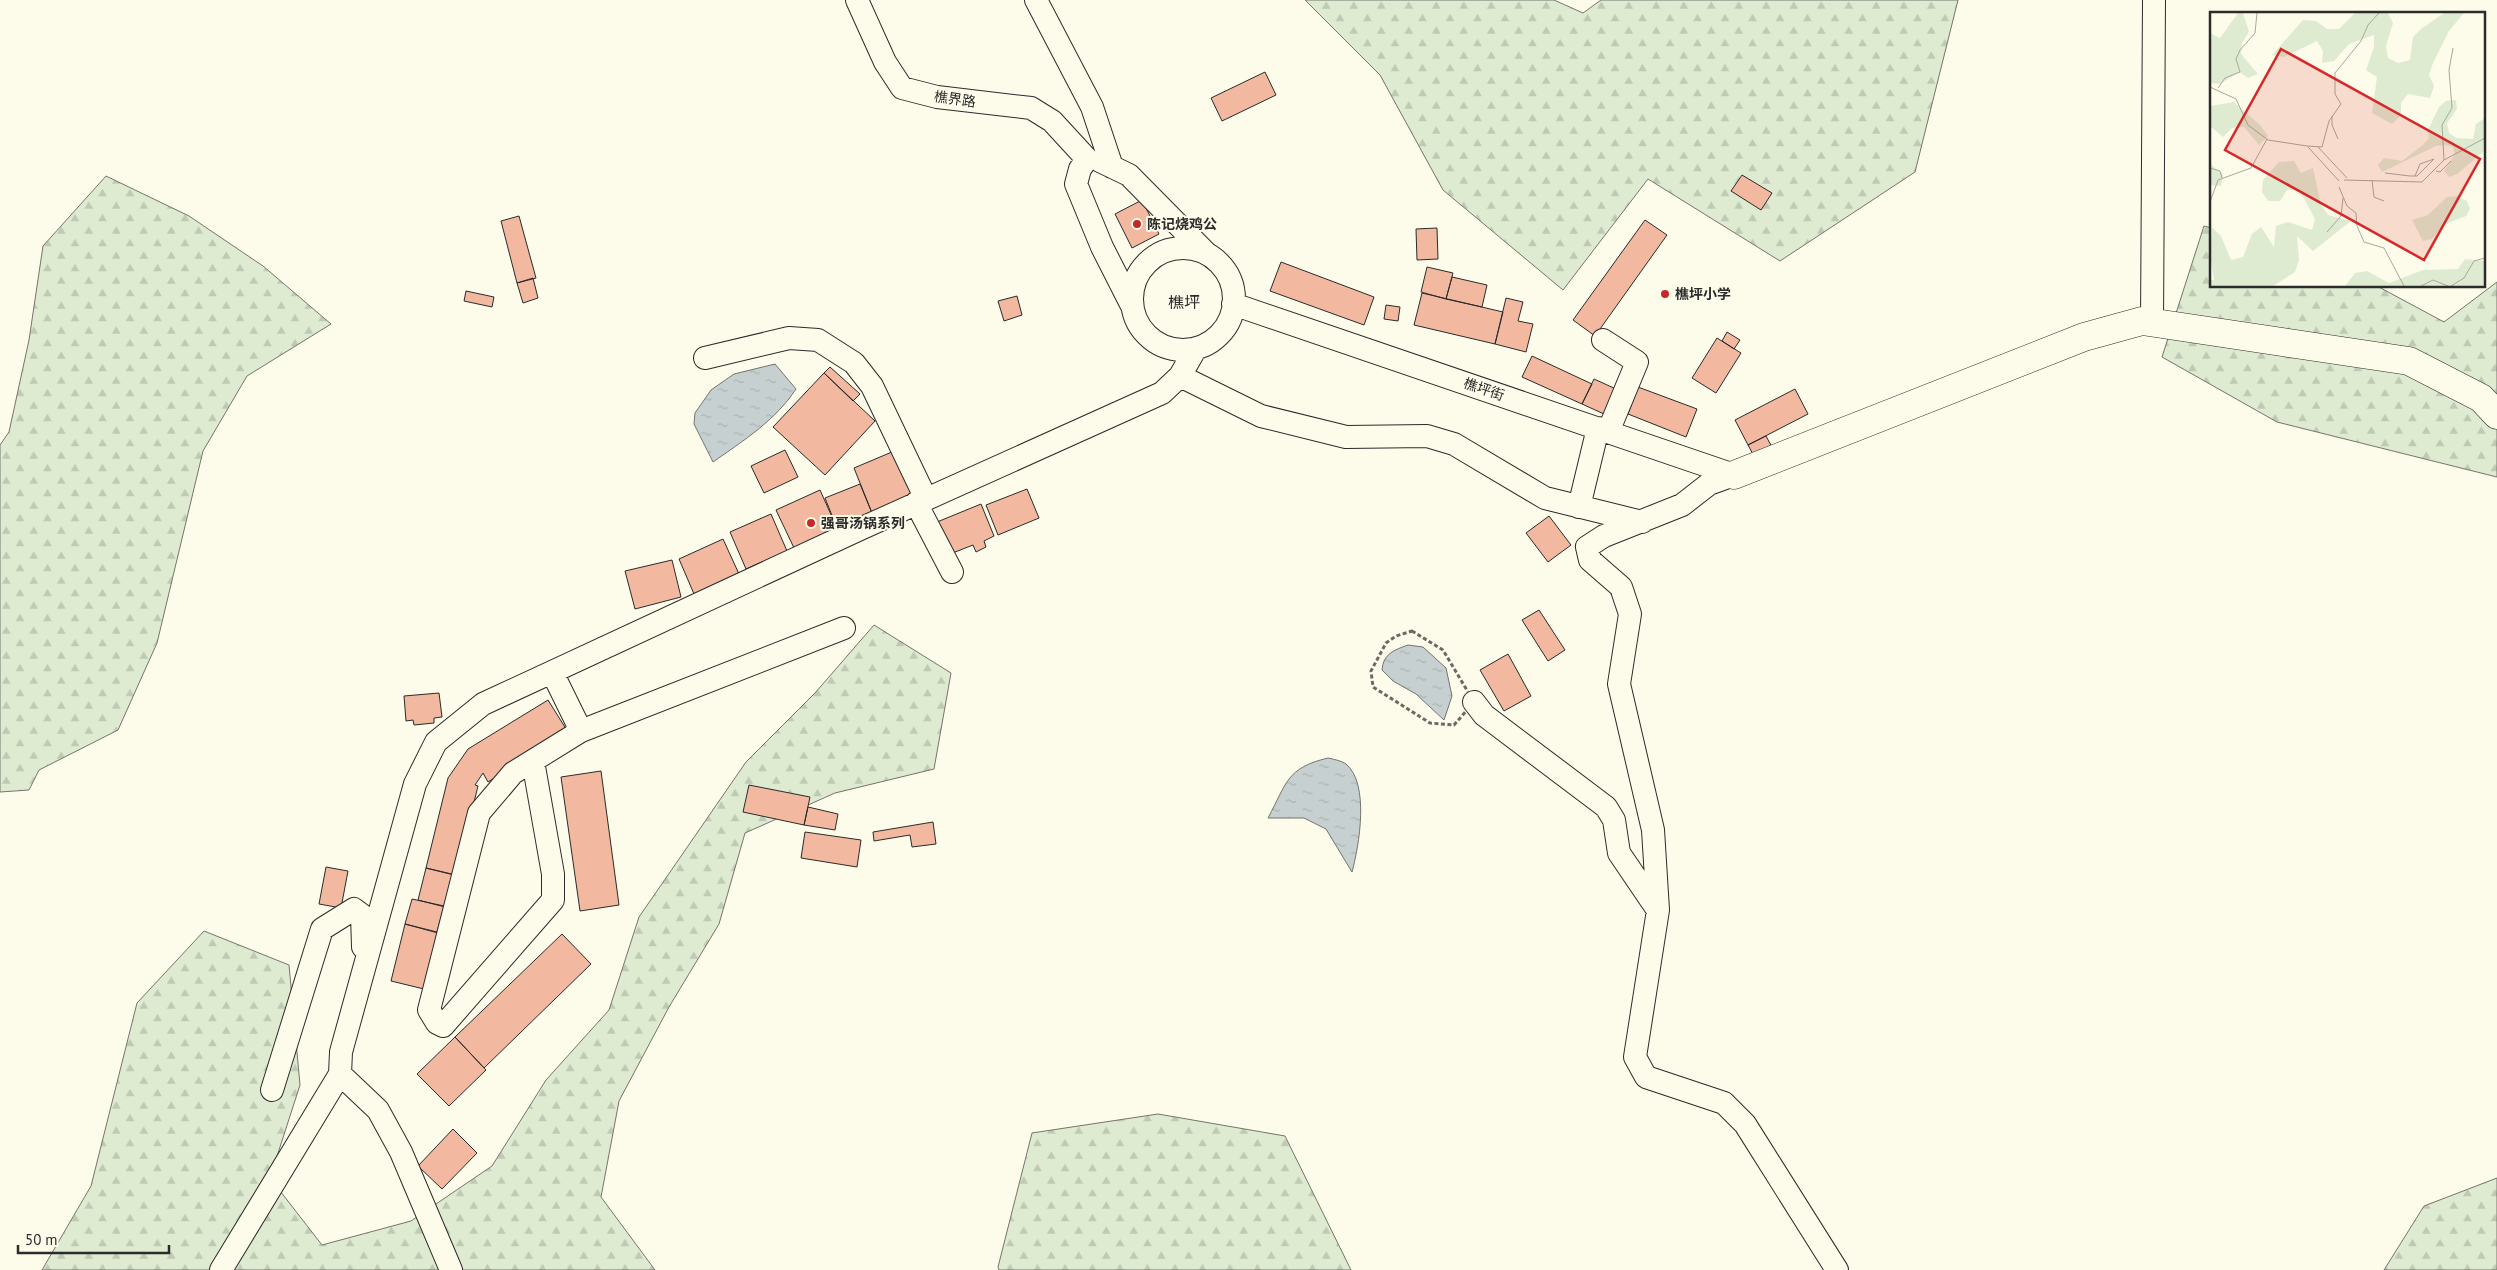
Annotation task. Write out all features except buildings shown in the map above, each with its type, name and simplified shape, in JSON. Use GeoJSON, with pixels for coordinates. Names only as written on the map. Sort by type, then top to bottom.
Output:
{"type":"FeatureCollection","features":[{"type":"Feature","properties":{"kind":"main road"},"geometry":{"type":"LineString","coordinates":[[1734,475],[2084,337],[2142,321],[2409,361],[2481,398],[2497,415]]}},
{"type":"Feature","properties":{"kind":"street","name":"樵界路"},"geometry":{"type":"LineString","coordinates":[[857,0],[885,62],[902,88],[937,97],[1031,108],[1052,121],[1087,160]]}},
{"type":"Feature","properties":{"kind":"street"},"geometry":{"type":"LineString","coordinates":[[1036,0],[1092,107],[1112,166]]}},
{"type":"Feature","properties":{"kind":"street"},"geometry":{"type":"LineString","coordinates":[[2152,323],[2154,0]]}},
{"type":"Feature","properties":{"kind":"street"},"geometry":{"type":"LineString","coordinates":[[1087,160],[1098,160],[1112,166],[1129,175],[1206,253],[1220,264],[1230,280],[1234,304],[1225,327],[1217,336],[1196,348],[1171,348],[1149,337],[1141,328],[1102,247],[1076,184],[1080,169],[1087,160]]}},
{"type":"Feature","properties":{"kind":"street"},"geometry":{"type":"LineString","coordinates":[[1132,306],[1134,281],[1148,261],[1158,254],[1182,248],[1206,253]]}},
{"type":"Feature","properties":{"kind":"street","name":"樵坪街"},"geometry":{"type":"LineString","coordinates":[[1234,304],[1734,475]]}},
{"type":"Feature","properties":{"kind":"street"},"geometry":{"type":"LineString","coordinates":[[705,358],[789,338],[818,340],[854,363],[872,386],[952,572]]}},
{"type":"Feature","properties":{"kind":"street"},"geometry":{"type":"LineString","coordinates":[[1579,506],[1603,430],[1637,362],[1603,340]]}},
{"type":"Feature","properties":{"kind":"street"},"geometry":{"type":"LineString","coordinates":[[221,1270],[340,1074],[341,1052],[415,784],[436,742],[483,704],[921,501],[1162,393],[1180,376],[1196,348]]}},
{"type":"Feature","properties":{"kind":"street"},"geometry":{"type":"LineString","coordinates":[[1180,376],[1261,416],[1346,437],[1427,436],[1454,444],[1545,498],[1642,522]]}},
{"type":"Feature","properties":{"kind":"street"},"geometry":{"type":"LineString","coordinates":[[1734,475],[1709,484],[1682,505],[1604,536],[1587,547],[1590,560],[1621,588],[1630,614],[1619,684],[1653,830],[1658,910],[1635,1058],[1646,1077],[1724,1103],[1745,1124],[1837,1270]]}},
{"type":"Feature","properties":{"kind":"street"},"geometry":{"type":"LineString","coordinates":[[533,761],[553,874],[553,900],[443,1026],[437,1023],[429,1010],[479,813],[513,773],[581,731],[844,628]]}},
{"type":"Feature","properties":{"kind":"street"},"geometry":{"type":"LineString","coordinates":[[552,672],[581,731]]}},
{"type":"Feature","properties":{"kind":"street"},"geometry":{"type":"LineString","coordinates":[[1474,702],[1484,715],[1606,806],[1614,820],[1620,853],[1658,910]]}},
{"type":"Feature","properties":{"kind":"street"},"geometry":{"type":"LineString","coordinates":[[272,1090],[322,928],[354,910],[362,915],[364,968]]}},
{"type":"Feature","properties":{"kind":"street"},"geometry":{"type":"LineString","coordinates":[[340,1074],[378,1110],[401,1152],[451,1270]]}},
{"type":"Feature","properties":{"kind":"path"},"geometry":{"type":"LineString","coordinates":[[1412,631],[1443,650],[1474,702],[1454,725],[1430,723],[1373,687],[1371,671],[1386,643],[1396,636],[1412,631]]}},
{"type":"Feature","properties":{"kind":"green space"},"geometry":{"type":"Polygon","coordinates":[[[1305,0],[1554,0],[1583,13],[1601,0],[1958,0],[1915,172],[1780,261],[1648,179],[1563,290],[1443,190],[1380,75],[1305,0]]]}},
{"type":"Feature","properties":{"kind":"green space"},"geometry":{"type":"Polygon","coordinates":[[[106,176],[189,216],[263,266],[331,324],[247,376],[203,451],[157,643],[118,730],[39,770],[29,790],[0,792],[0,445],[9,432],[29,340],[43,246],[106,176]]]}},
{"type":"Feature","properties":{"kind":"green space"},"geometry":{"type":"Polygon","coordinates":[[[2204,226],[2210,228],[2210,288],[2381,288],[2444,322],[2497,282],[2497,477],[2277,422],[2162,357],[2204,226]]]}},
{"type":"Feature","properties":{"kind":"green space"},"geometry":{"type":"Polygon","coordinates":[[[874,625],[951,673],[934,769],[835,793],[745,833],[719,924],[669,1007],[619,1101],[601,1197],[655,1270],[42,1270],[91,1186],[137,1003],[204,931],[289,965],[300,1085],[270,1178],[322,1245],[411,1221],[492,1166],[546,1080],[609,1010],[639,917],[746,762],[815,693],[874,625]]]}},
{"type":"Feature","properties":{"kind":"green space"},"geometry":{"type":"Polygon","coordinates":[[[1158,1114],[1285,1136],[1351,1270],[999,1270],[998,1267],[1032,1133],[1158,1114]]]}},
{"type":"Feature","properties":{"kind":"green space"},"geometry":{"type":"Polygon","coordinates":[[[2497,1178],[2497,1270],[2384,1270],[2424,1206],[2497,1178]]]}},
{"type":"Feature","properties":{"kind":"water"},"geometry":{"type":"Polygon","coordinates":[[[775,364],[796,389],[779,411],[769,420],[713,462],[694,424],[695,413],[711,390],[734,374],[775,364]]]}},
{"type":"Feature","properties":{"kind":"water"},"geometry":{"type":"Polygon","coordinates":[[[1408,645],[1423,647],[1446,668],[1452,696],[1444,720],[1416,694],[1393,681],[1382,670],[1385,660],[1390,653],[1408,645]]]}},
{"type":"Feature","properties":{"kind":"water"},"geometry":{"type":"Polygon","coordinates":[[[1328,758],[1346,764],[1353,773],[1358,786],[1361,816],[1360,832],[1352,872],[1326,829],[1304,818],[1268,818],[1284,786],[1296,772],[1314,762],[1328,758]]]}},
{"type":"Feature","properties":{"kind":"place","name":"陈记烧鸡公"},"geometry":{"type":"Point","coordinates":[1137,224]}},
{"type":"Feature","properties":{"kind":"place","name":"樵坪小学"},"geometry":{"type":"Point","coordinates":[1665,294]}},
{"type":"Feature","properties":{"kind":"place","name":"强哥汤锅系列"},"geometry":{"type":"Point","coordinates":[811,523]}},
{"type":"Feature","properties":{"kind":"district","name":"樵坪"},"geometry":{"type":"Point","coordinates":[1184,302]}}]}
